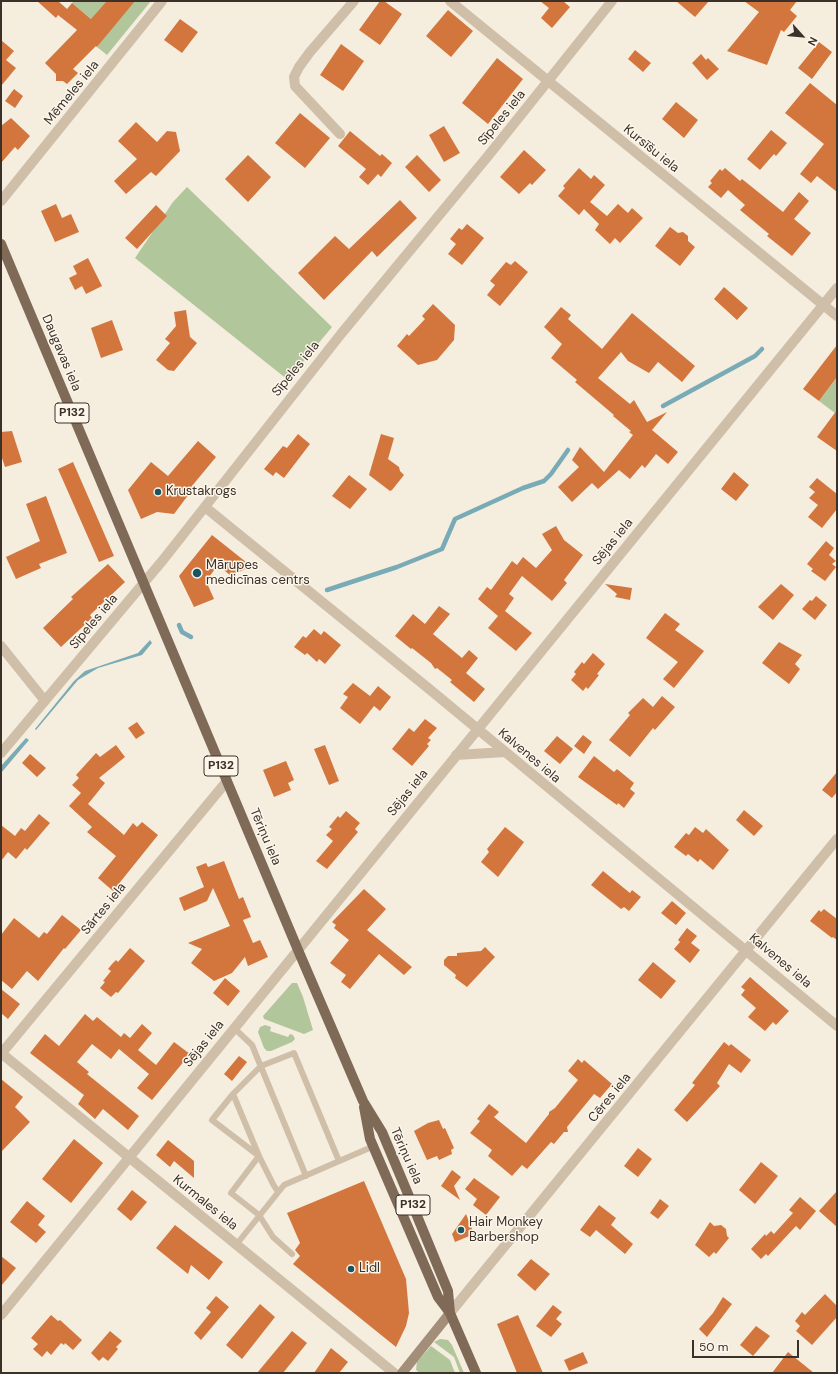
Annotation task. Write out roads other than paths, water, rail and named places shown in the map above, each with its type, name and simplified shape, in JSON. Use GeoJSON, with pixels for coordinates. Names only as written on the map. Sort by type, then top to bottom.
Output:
{"type":"FeatureCollection","features":[{"type":"Feature","properties":{"kind":"main road","name":"Daugavas iela"},"geometry":{"type":"LineString","coordinates":[[1,244],[144,583]]}},
{"type":"Feature","properties":{"kind":"main road","name":"Tēriņu iela"},"geometry":{"type":"LineString","coordinates":[[144,583],[363,1101],[382,1132],[448,1291],[450,1313]]}},
{"type":"Feature","properties":{"kind":"main road","name":"Tēriņu iela"},"geometry":{"type":"LineString","coordinates":[[363,1101],[370,1139],[438,1297],[450,1313],[476,1373]]}},
{"type":"Feature","properties":{"kind":"main road","name":"Cēres iela"},"geometry":{"type":"LineString","coordinates":[[402,1373],[450,1313]]}},
{"type":"Feature","properties":{"kind":"street","name":"Mēmeles iela"},"geometry":{"type":"LineString","coordinates":[[1,201],[162,1]]}},
{"type":"Feature","properties":{"kind":"street"},"geometry":{"type":"LineString","coordinates":[[340,134],[295,86],[294,77],[310,52],[354,1]]}},
{"type":"Feature","properties":{"kind":"street","name":"Kursīšu iela"},"geometry":{"type":"LineString","coordinates":[[450,1],[837,316]]}},
{"type":"Feature","properties":{"kind":"street","name":"Sīpeles iela"},"geometry":{"type":"LineString","coordinates":[[1,753],[144,583],[341,334],[612,1]]}},
{"type":"Feature","properties":{"kind":"street","name":"Sējas iela"},"geometry":{"type":"LineString","coordinates":[[1,1315],[476,729],[837,288]]}},
{"type":"Feature","properties":{"kind":"street","name":"Kalvenes iela"},"geometry":{"type":"LineString","coordinates":[[204,507],[747,950],[837,1026]]}},
{"type":"Feature","properties":{"kind":"street"},"geometry":{"type":"LineString","coordinates":[[1,646],[45,701]]}},
{"type":"Feature","properties":{"kind":"street"},"geometry":{"type":"LineString","coordinates":[[456,755],[505,752]]}},
{"type":"Feature","properties":{"kind":"street","name":"Sārtes iela"},"geometry":{"type":"LineString","coordinates":[[1,1054],[227,781]]}},
{"type":"Feature","properties":{"kind":"street","name":"Cēres iela"},"geometry":{"type":"LineString","coordinates":[[450,1313],[837,839]]}},
{"type":"Feature","properties":{"kind":"street","name":"Kurmales iela"},"geometry":{"type":"LineString","coordinates":[[1,1054],[394,1373]]}},
{"type":"Feature","properties":{"kind":"lane"},"geometry":{"type":"LineString","coordinates":[[234,1028],[249,1041],[261,1066],[306,1176]]}},
{"type":"Feature","properties":{"kind":"lane"},"geometry":{"type":"LineString","coordinates":[[259,1156],[212,1120],[261,1066],[294,1053],[339,1161]]}},
{"type":"Feature","properties":{"kind":"lane"},"geometry":{"type":"LineString","coordinates":[[234,1094],[259,1156],[272,1184],[278,1192]]}},
{"type":"Feature","properties":{"kind":"lane"},"geometry":{"type":"LineString","coordinates":[[236,1245],[284,1185],[374,1146]]}},
{"type":"Feature","properties":{"kind":"lane"},"geometry":{"type":"LineString","coordinates":[[259,1156],[231,1193],[259,1215],[273,1237],[292,1254]]}},
{"type":"Feature","properties":{"kind":"water"},"geometry":{"type":"Polygon","coordinates":[[[150,640],[152,643],[142,655],[98,668],[78,680],[36,730],[35,729],[74,681],[85,671],[138,653],[150,640]]]}},
{"type":"Feature","properties":{"kind":"water"},"geometry":{"type":"Polygon","coordinates":[[[26,738],[29,740],[1,773],[1,766],[26,738]]]}},
{"type":"Feature","properties":{"kind":"waterway"},"geometry":{"type":"LineString","coordinates":[[663,406],[755,356],[762,349]]}},
{"type":"Feature","properties":{"kind":"waterway"},"geometry":{"type":"LineString","coordinates":[[327,590],[397,567],[442,549],[455,519],[523,488],[544,481],[551,474],[568,450]]}},
{"type":"Feature","properties":{"kind":"waterway"},"geometry":{"type":"LineString","coordinates":[[179,625],[182,632],[191,637]]}},
{"type":"Feature","properties":{"kind":"place","name":"Krustakrogs"},"geometry":{"type":"Point","coordinates":[158,492]}},
{"type":"Feature","properties":{"kind":"place","name":"Mārupes medicīnas centrs"},"geometry":{"type":"Point","coordinates":[197,573]}},
{"type":"Feature","properties":{"kind":"place","name":"Hair Monkey Barbershop"},"geometry":{"type":"Point","coordinates":[461,1230]}},
{"type":"Feature","properties":{"kind":"place","name":"Lidl"},"geometry":{"type":"Point","coordinates":[351,1269]}}]}
